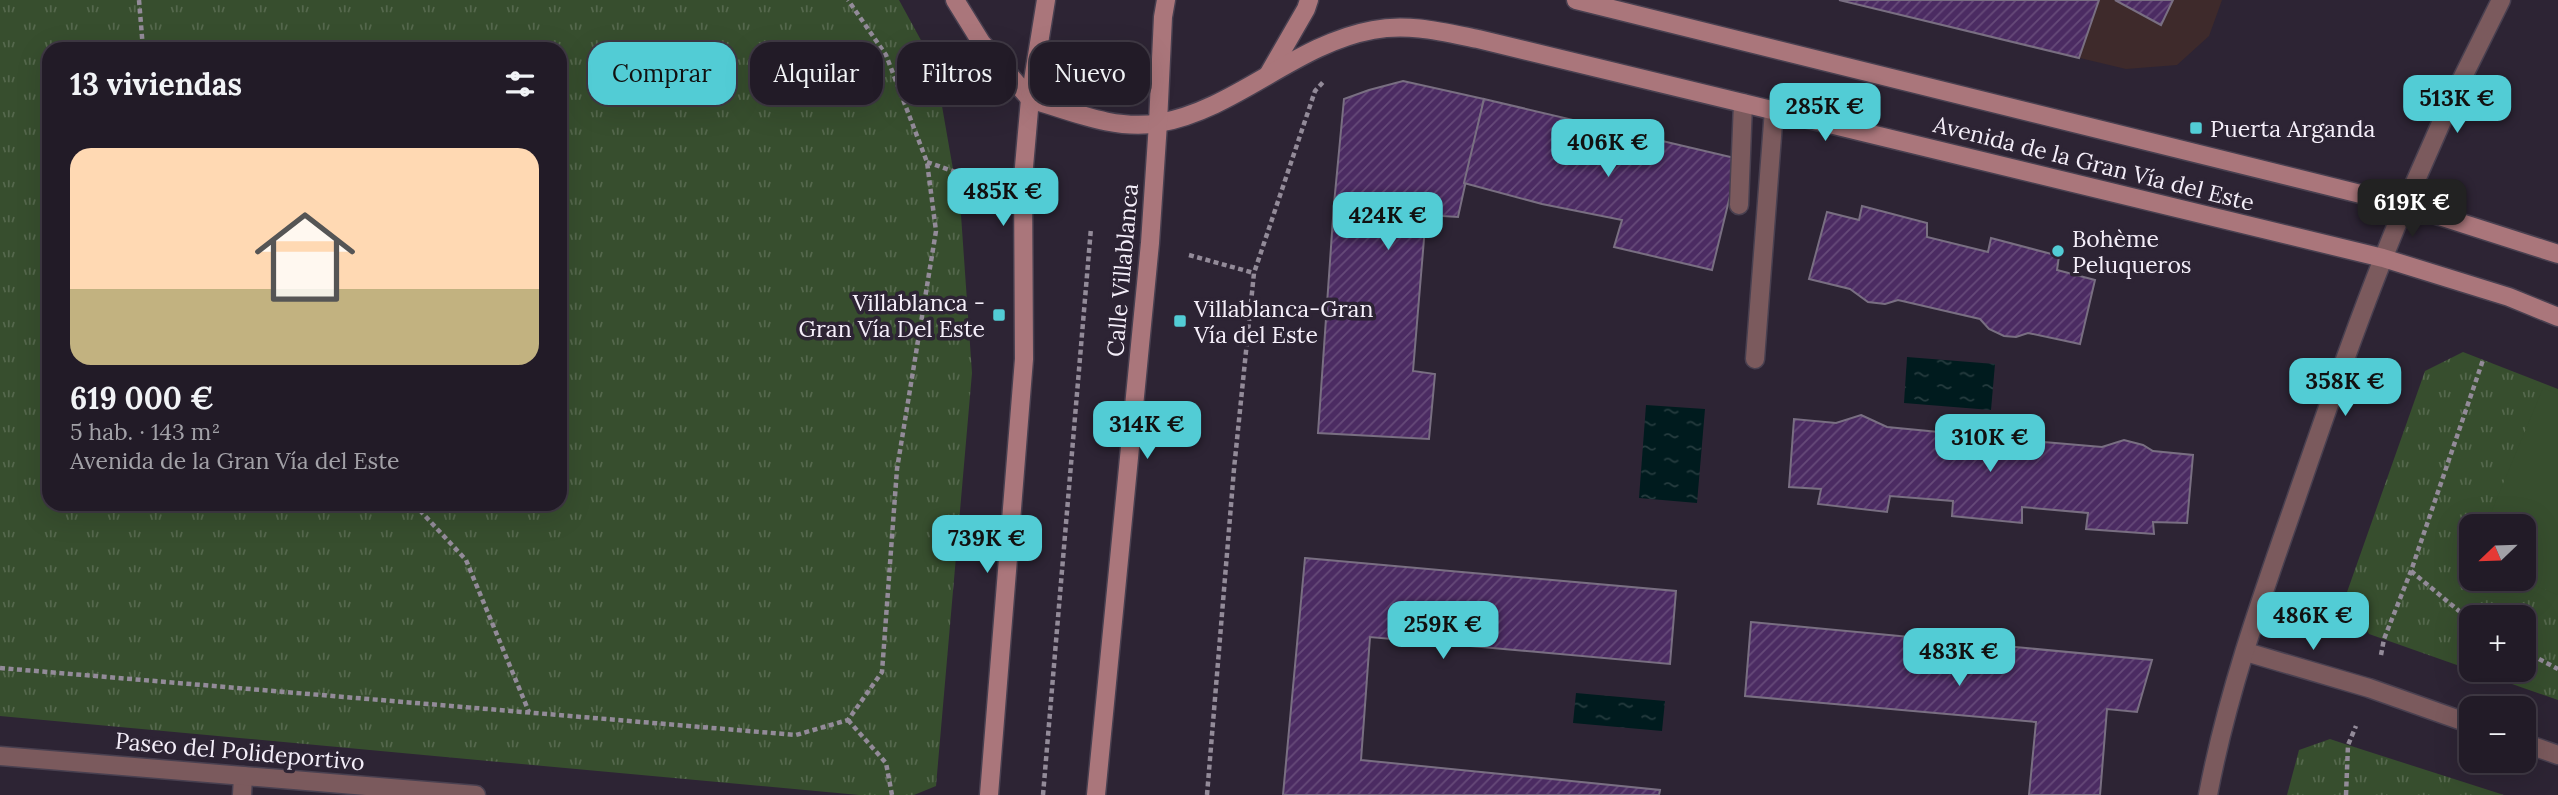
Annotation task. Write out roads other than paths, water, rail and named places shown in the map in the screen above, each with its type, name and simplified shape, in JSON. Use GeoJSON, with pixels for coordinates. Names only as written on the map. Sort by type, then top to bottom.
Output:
{"type":"FeatureCollection","features":[{"type":"Feature","properties":{"kind":"main road"},"geometry":{"type":"LineString","coordinates":[[955,0],[981,42],[1030,99],[1022,187],[1024,359],[989,795]]}},
{"type":"Feature","properties":{"kind":"main road"},"geometry":{"type":"LineString","coordinates":[[1039,42],[1046,0]]}},
{"type":"Feature","properties":{"kind":"main road","name":"Calle Villablanca"},"geometry":{"type":"LineString","coordinates":[[1097,795],[1143,320],[1166,0]]}},
{"type":"Feature","properties":{"kind":"main road"},"geometry":{"type":"LineString","coordinates":[[1268,75],[1310,0]]}},
{"type":"Feature","properties":{"kind":"main road","name":"Avenida de la Gran Vía del Este"},"geometry":{"type":"LineString","coordinates":[[1576,0],[2405,205],[2558,254]]}},
{"type":"Feature","properties":{"kind":"main road","name":"Avenida de la Gran Vía del Este"},"geometry":{"type":"LineString","coordinates":[[1050,105],[1111,123],[1158,123],[1216,105],[1339,38],[1375,29],[1421,27],[2383,258],[2509,297],[2558,317]]}},
{"type":"Feature","properties":{"kind":"street"},"geometry":{"type":"LineString","coordinates":[[2208,795],[2220,741],[2246,652],[2286,528],[2383,258],[2449,105],[2501,0]]}},
{"type":"Feature","properties":{"kind":"street"},"geometry":{"type":"LineString","coordinates":[[1739,205],[1743,103]]}},
{"type":"Feature","properties":{"kind":"street"},"geometry":{"type":"LineString","coordinates":[[1755,359],[1774,110]]}},
{"type":"Feature","properties":{"kind":"street"},"geometry":{"type":"LineString","coordinates":[[2246,652],[2369,688],[2459,720]]}},
{"type":"Feature","properties":{"kind":"street"},"geometry":{"type":"LineString","coordinates":[[2536,747],[2558,755]]}},
{"type":"Feature","properties":{"kind":"street","name":"Paseo del Polideportivo"},"geometry":{"type":"LineString","coordinates":[[0,756],[476,795]]}},
{"type":"Feature","properties":{"kind":"street"},"geometry":{"type":"LineString","coordinates":[[242,795],[243,776]]}},
{"type":"Feature","properties":{"kind":"water"},"geometry":{"type":"Polygon","coordinates":[[[1907,357],[1995,364],[1991,410],[1904,403],[1907,357]]]}},
{"type":"Feature","properties":{"kind":"water"},"geometry":{"type":"Polygon","coordinates":[[[1646,405],[1705,409],[1697,503],[1639,498],[1646,405]]]}},
{"type":"Feature","properties":{"kind":"water"},"geometry":{"type":"Polygon","coordinates":[[[1576,693],[1665,701],[1662,731],[1573,723],[1576,693]]]}},
{"type":"Feature","properties":{"kind":"place","name":"Puerta Arganda"},"geometry":{"type":"Point","coordinates":[2196,128]}},
{"type":"Feature","properties":{"kind":"place","name":"Bohème Peluqueros"},"geometry":{"type":"Point","coordinates":[2058,251]}},
{"type":"Feature","properties":{"kind":"place","name":"Villablanca - Gran Vía Del Este"},"geometry":{"type":"Point","coordinates":[999,315]}},
{"type":"Feature","properties":{"kind":"place","name":"Villablanca-Gran Vía del Este"},"geometry":{"type":"Point","coordinates":[1180,321]}}]}
